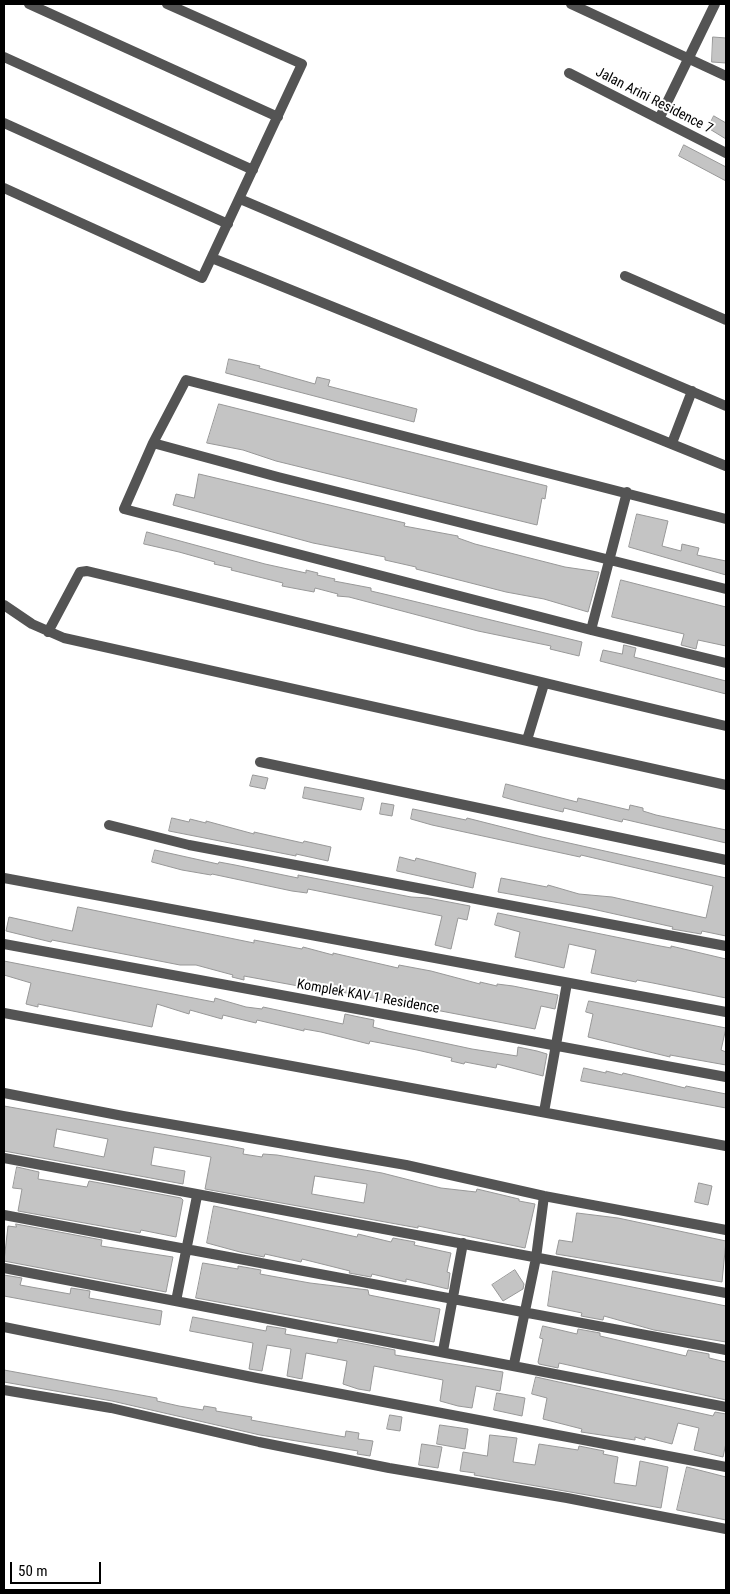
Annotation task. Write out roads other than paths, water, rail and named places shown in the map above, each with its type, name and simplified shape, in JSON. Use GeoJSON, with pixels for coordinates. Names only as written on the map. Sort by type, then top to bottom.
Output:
{"type":"FeatureCollection","features":[{"type":"Feature","properties":{"kind":"street"},"geometry":{"type":"LineString","coordinates":[[29,4],[278,118]]}},
{"type":"Feature","properties":{"kind":"street"},"geometry":{"type":"LineString","coordinates":[[4,188],[202,278],[302,64],[168,4]]}},
{"type":"Feature","properties":{"kind":"street"},"geometry":{"type":"LineString","coordinates":[[571,4],[690,57],[726,76]]}},
{"type":"Feature","properties":{"kind":"street"},"geometry":{"type":"LineString","coordinates":[[659,119],[715,4]]}},
{"type":"Feature","properties":{"kind":"street"},"geometry":{"type":"LineString","coordinates":[[4,57],[253,170]]}},
{"type":"Feature","properties":{"kind":"street","name":"Jalan Arini Residence 7"},"geometry":{"type":"LineString","coordinates":[[569,73],[726,153]]}},
{"type":"Feature","properties":{"kind":"street"},"geometry":{"type":"LineString","coordinates":[[4,123],[228,224]]}},
{"type":"Feature","properties":{"kind":"street"},"geometry":{"type":"LineString","coordinates":[[240,199],[726,406]]}},
{"type":"Feature","properties":{"kind":"street"},"geometry":{"type":"LineString","coordinates":[[212,258],[726,466]]}},
{"type":"Feature","properties":{"kind":"street"},"geometry":{"type":"LineString","coordinates":[[625,276],[726,320]]}},
{"type":"Feature","properties":{"kind":"street"},"geometry":{"type":"LineString","coordinates":[[726,519],[186,380],[153,443],[124,509],[591,630],[726,662]]}},
{"type":"Feature","properties":{"kind":"street"},"geometry":{"type":"LineString","coordinates":[[672,443],[692,391]]}},
{"type":"Feature","properties":{"kind":"street"},"geometry":{"type":"LineString","coordinates":[[153,443],[278,477],[726,589]]}},
{"type":"Feature","properties":{"kind":"street"},"geometry":{"type":"LineString","coordinates":[[591,630],[627,492]]}},
{"type":"Feature","properties":{"kind":"street"},"geometry":{"type":"LineString","coordinates":[[48,632],[80,572],[85,571],[295,620],[544,684],[726,726]]}},
{"type":"Feature","properties":{"kind":"street"},"geometry":{"type":"LineString","coordinates":[[4,606],[48,632],[64,638],[726,785]]}},
{"type":"Feature","properties":{"kind":"street"},"geometry":{"type":"LineString","coordinates":[[527,740],[544,684]]}},
{"type":"Feature","properties":{"kind":"street"},"geometry":{"type":"LineString","coordinates":[[260,762],[726,860]]}},
{"type":"Feature","properties":{"kind":"street"},"geometry":{"type":"LineString","coordinates":[[109,825],[189,845],[726,946]]}},
{"type":"Feature","properties":{"kind":"street"},"geometry":{"type":"LineString","coordinates":[[4,878],[726,1012]]}},
{"type":"Feature","properties":{"kind":"street","name":"Komplek KAV 1 Residence"},"geometry":{"type":"LineString","coordinates":[[4,944],[726,1077]]}},
{"type":"Feature","properties":{"kind":"street"},"geometry":{"type":"LineString","coordinates":[[544,1112],[567,983]]}},
{"type":"Feature","properties":{"kind":"street"},"geometry":{"type":"LineString","coordinates":[[4,1013],[726,1146]]}},
{"type":"Feature","properties":{"kind":"street"},"geometry":{"type":"LineString","coordinates":[[4,1093],[122,1116],[406,1165],[544,1196],[726,1230]]}},
{"type":"Feature","properties":{"kind":"street"},"geometry":{"type":"LineString","coordinates":[[4,1158],[197,1196],[464,1243],[726,1293]]}},
{"type":"Feature","properties":{"kind":"street"},"geometry":{"type":"LineString","coordinates":[[176,1302],[197,1196]]}},
{"type":"Feature","properties":{"kind":"street"},"geometry":{"type":"LineString","coordinates":[[514,1364],[536,1258],[544,1196]]}},
{"type":"Feature","properties":{"kind":"street"},"geometry":{"type":"LineString","coordinates":[[4,1215],[186,1247],[726,1350]]}},
{"type":"Feature","properties":{"kind":"street"},"geometry":{"type":"LineString","coordinates":[[443,1351],[464,1243]]}},
{"type":"Feature","properties":{"kind":"street"},"geometry":{"type":"LineString","coordinates":[[4,1268],[726,1406]]}},
{"type":"Feature","properties":{"kind":"street"},"geometry":{"type":"LineString","coordinates":[[4,1327],[266,1380],[726,1467]]}},
{"type":"Feature","properties":{"kind":"street"},"geometry":{"type":"LineString","coordinates":[[4,1390],[111,1408],[259,1442],[379,1466],[567,1498],[726,1529]]}}]}
